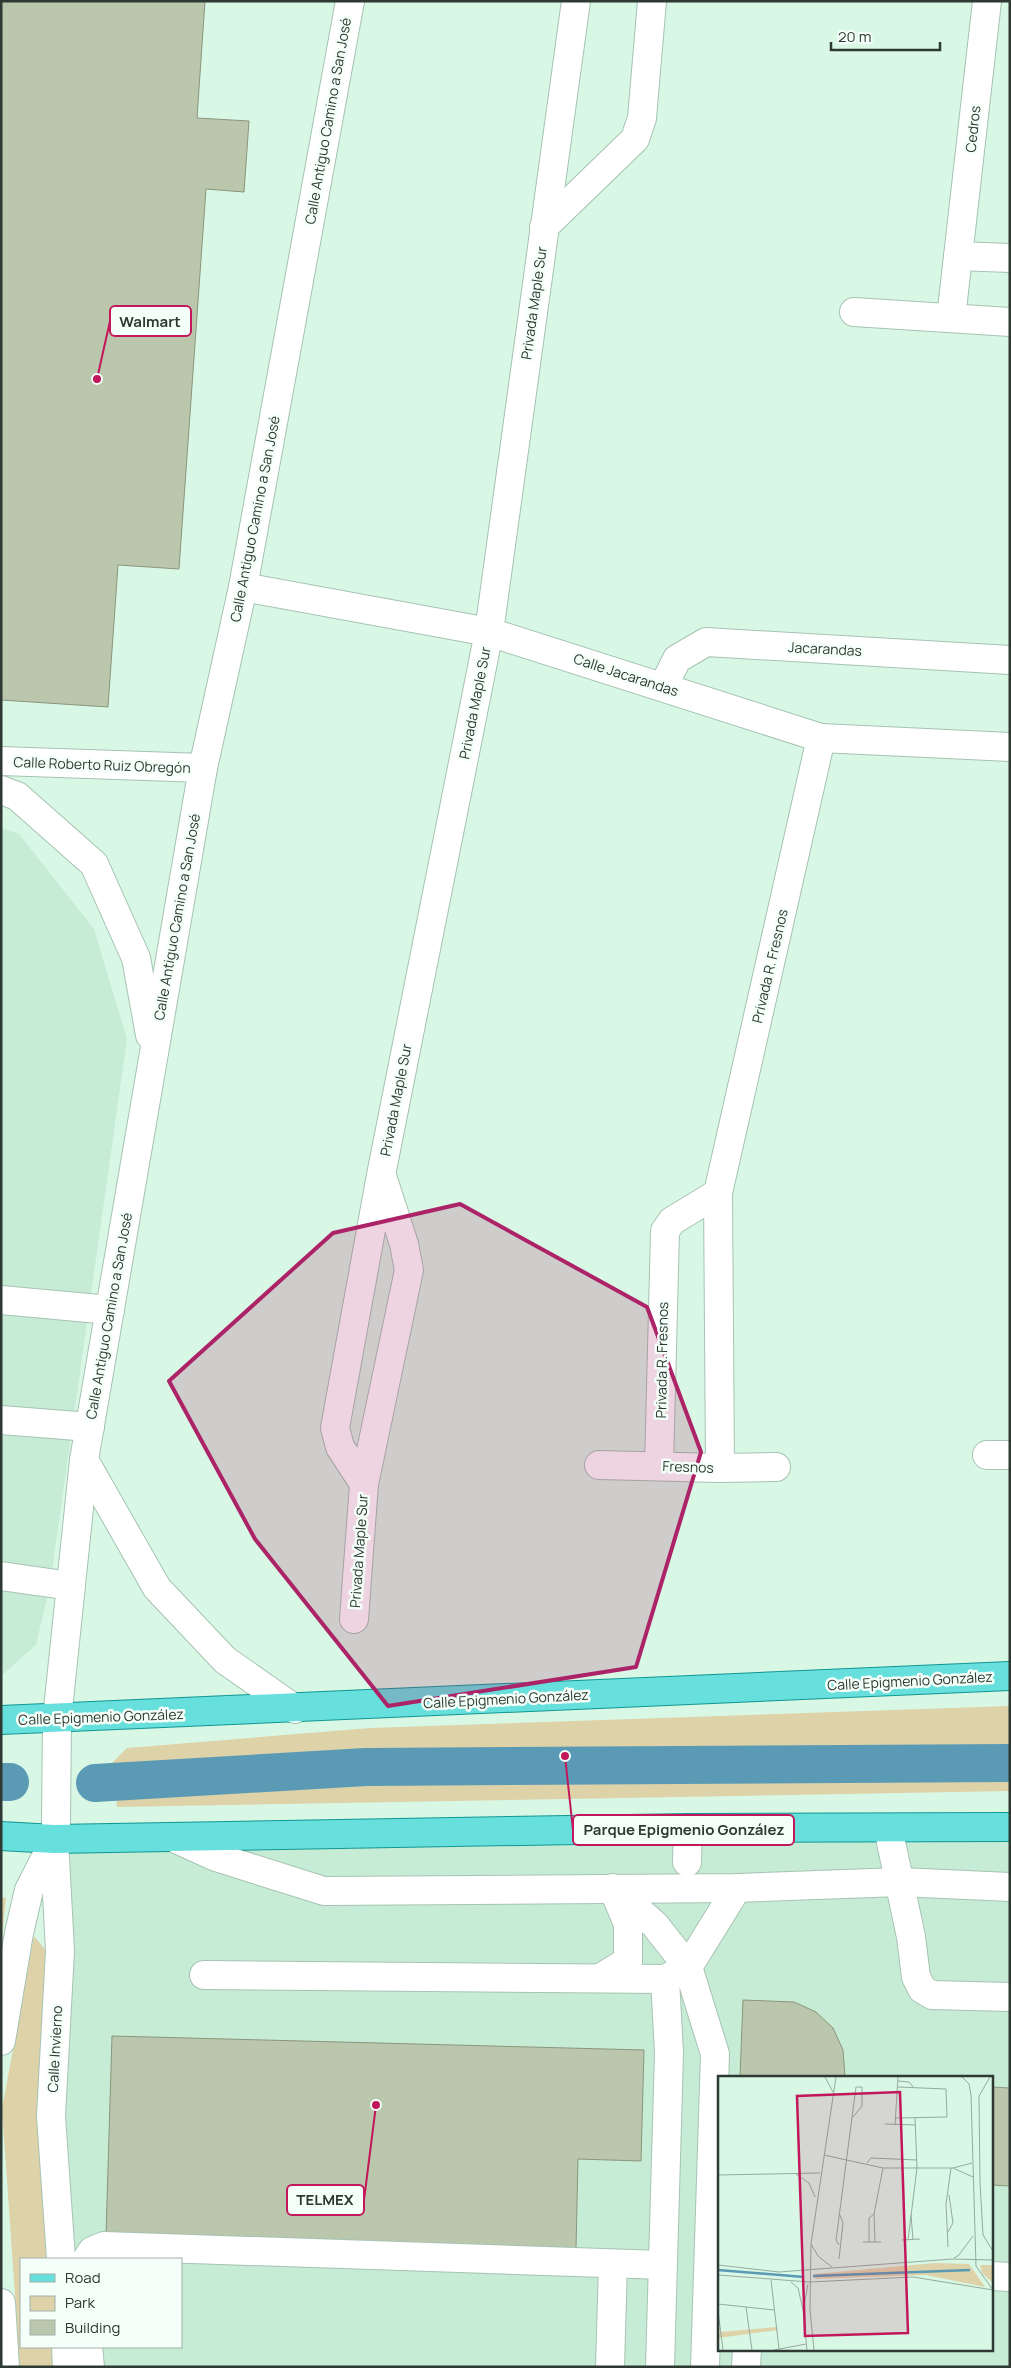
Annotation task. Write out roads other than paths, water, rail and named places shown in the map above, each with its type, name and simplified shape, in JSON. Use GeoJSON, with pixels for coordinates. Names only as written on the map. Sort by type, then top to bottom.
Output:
{"type":"FeatureCollection","features":[{"type":"Feature","properties":{"kind":"main road","name":"Calle Epigmenio González"},"geometry":{"type":"LineString","coordinates":[[1,1720],[57,1726],[295,1709],[1010,1676]]}},
{"type":"Feature","properties":{"kind":"main road"},"geometry":{"type":"LineString","coordinates":[[1,1836],[55,1832],[172,1837],[688,1828],[1010,1827]]}},
{"type":"Feature","properties":{"kind":"street","name":"Calle Antiguo Camino a San José"},"geometry":{"type":"LineString","coordinates":[[55,1832],[57,1726],[84,1460],[203,768],[243,587],[350,1]]}},
{"type":"Feature","properties":{"kind":"street","name":"Privada Maple Sur"},"geometry":{"type":"LineString","coordinates":[[364,1484],[340,1447],[335,1428],[381,1175],[489,632],[576,1]]}},
{"type":"Feature","properties":{"kind":"street","name":"Privada Maple Sur"},"geometry":{"type":"LineString","coordinates":[[544,227],[635,139],[642,118],[652,1]]}},
{"type":"Feature","properties":{"kind":"street","name":"Cedros"},"geometry":{"type":"LineString","coordinates":[[951,318],[987,1]]}},
{"type":"Feature","properties":{"kind":"street"},"geometry":{"type":"LineString","coordinates":[[958,256],[1010,258]]}},
{"type":"Feature","properties":{"kind":"street"},"geometry":{"type":"LineString","coordinates":[[854,312],[1010,322]]}},
{"type":"Feature","properties":{"kind":"street","name":"Calle Jacarandas"},"geometry":{"type":"LineString","coordinates":[[243,587],[489,632],[821,738],[1010,747]]}},
{"type":"Feature","properties":{"kind":"street","name":"Jacarandas"},"geometry":{"type":"LineString","coordinates":[[663,687],[677,659],[706,642],[1010,660]]}},
{"type":"Feature","properties":{"kind":"street","name":"Privada R. Fresnos"},"geometry":{"type":"LineString","coordinates":[[720,1468],[718,1193],[821,738]]}},
{"type":"Feature","properties":{"kind":"street","name":"Calle Roberto Ruiz Obregón"},"geometry":{"type":"LineString","coordinates":[[1,761],[203,768]]}},
{"type":"Feature","properties":{"kind":"street"},"geometry":{"type":"LineString","coordinates":[[1,790],[17,796],[94,864],[136,958],[153,1055]]}},
{"type":"Feature","properties":{"kind":"street","name":"Privada Maple Sur"},"geometry":{"type":"LineString","coordinates":[[354,1619],[364,1484],[409,1270],[404,1244],[381,1175]]}},
{"type":"Feature","properties":{"kind":"street","name":"Privada R. Fresnos"},"geometry":{"type":"LineString","coordinates":[[659,1466],[664,1231],[672,1221],[718,1193]]}},
{"type":"Feature","properties":{"kind":"street"},"geometry":{"type":"LineString","coordinates":[[1,1300],[110,1310]]}},
{"type":"Feature","properties":{"kind":"street"},"geometry":{"type":"LineString","coordinates":[[1,1420],[90,1427]]}},
{"type":"Feature","properties":{"kind":"street"},"geometry":{"type":"LineString","coordinates":[[84,1460],[157,1588],[225,1660],[295,1709]]}},
{"type":"Feature","properties":{"kind":"street","name":"Fresnos"},"geometry":{"type":"LineString","coordinates":[[599,1465],[720,1468],[776,1467]]}},
{"type":"Feature","properties":{"kind":"street"},"geometry":{"type":"LineString","coordinates":[[1,1576],[71,1586]]}},
{"type":"Feature","properties":{"kind":"street"},"geometry":{"type":"LineString","coordinates":[[687,1862],[688,1828]]}},
{"type":"Feature","properties":{"kind":"street"},"geometry":{"type":"LineString","coordinates":[[888,1828],[911,1938],[916,1977],[922,1989],[932,1995],[1010,1998]]}},
{"type":"Feature","properties":{"kind":"street"},"geometry":{"type":"LineString","coordinates":[[1,2041],[19,1933],[29,1890],[55,1832]]}},
{"type":"Feature","properties":{"kind":"street","name":"Calle Invierno"},"geometry":{"type":"LineString","coordinates":[[55,1832],[60,1951],[51,2116],[60,2258]]}},
{"type":"Feature","properties":{"kind":"street"},"geometry":{"type":"LineString","coordinates":[[172,1837],[216,1857],[324,1891],[737,1888],[900,1882],[1010,1887]]}},
{"type":"Feature","properties":{"kind":"street"},"geometry":{"type":"LineString","coordinates":[[613,1888],[655,1925],[715,2054],[714,2268],[704,2367]]}},
{"type":"Feature","properties":{"kind":"street"},"geometry":{"type":"LineString","coordinates":[[602,1977],[628,1961],[628,1924],[613,1888]]}},
{"type":"Feature","properties":{"kind":"street"},"geometry":{"type":"LineString","coordinates":[[660,2367],[669,2053],[676,1973],[737,1888]]}},
{"type":"Feature","properties":{"kind":"street"},"geometry":{"type":"LineString","coordinates":[[204,1975],[602,1977],[676,1973]]}},
{"type":"Feature","properties":{"kind":"street"},"geometry":{"type":"LineString","coordinates":[[88,2258],[92,2251],[104,2246],[662,2265]]}},
{"type":"Feature","properties":{"kind":"street"},"geometry":{"type":"LineString","coordinates":[[610,2367],[613,2264]]}},
{"type":"Feature","properties":{"kind":"street"},"geometry":{"type":"LineString","coordinates":[[994,2276],[1010,2277]]}},
{"type":"Feature","properties":{"kind":"street"},"geometry":{"type":"LineString","coordinates":[[1,2303],[5,2367]]}},
{"type":"Feature","properties":{"kind":"street"},"geometry":{"type":"LineString","coordinates":[[66,2348],[67,2367]]}},
{"type":"Feature","properties":{"kind":"street"},"geometry":{"type":"LineString","coordinates":[[88,2348],[90,2367]]}},
{"type":"Feature","properties":{"kind":"street"},"geometry":{"type":"LineString","coordinates":[[746,2367],[747,2350]]}},
{"type":"Feature","properties":{"kind":"waterway"},"geometry":{"type":"LineString","coordinates":[[95,1783],[366,1767],[1010,1763]]}},
{"type":"Feature","properties":{"kind":"waterway"},"geometry":{"type":"LineString","coordinates":[[1,1782],[10,1782]]}},
{"type":"Feature","properties":{"kind":"place","name":"Walmart"},"geometry":{"type":"Point","coordinates":[97,379]}},
{"type":"Feature","properties":{"kind":"place","name":"Parque Epigmenio González"},"geometry":{"type":"Point","coordinates":[565,1756]}},
{"type":"Feature","properties":{"kind":"place","name":"TELMEX"},"geometry":{"type":"Point","coordinates":[376,2105]}}]}
